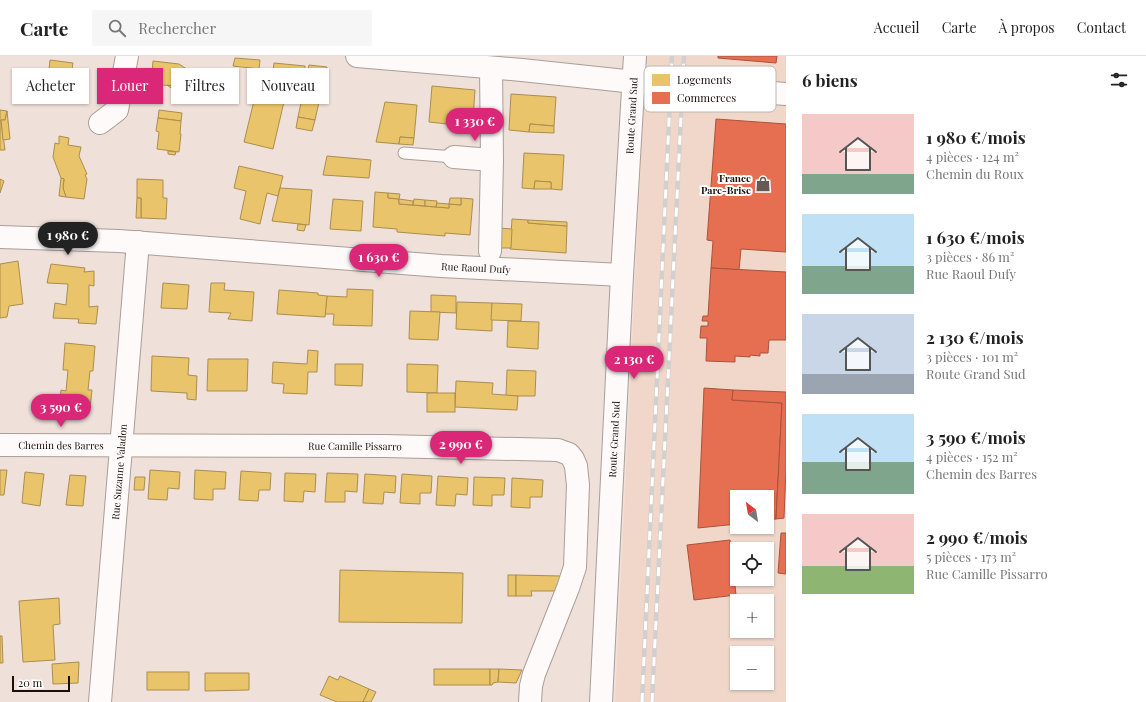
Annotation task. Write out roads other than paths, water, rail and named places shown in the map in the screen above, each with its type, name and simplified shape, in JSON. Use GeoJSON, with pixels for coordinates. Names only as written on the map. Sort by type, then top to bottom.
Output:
{"type":"FeatureCollection","features":[{"type":"Feature","properties":{"kind":"street"},"geometry":{"type":"LineString","coordinates":[[100,123],[117,110],[127,56]]}},
{"type":"Feature","properties":{"kind":"street"},"geometry":{"type":"LineString","coordinates":[[357,56],[644,83]]}},
{"type":"Feature","properties":{"kind":"street","name":"Route Grand Sud"},"geometry":{"type":"LineString","coordinates":[[601,702],[622,275],[635,56]]}},
{"type":"Feature","properties":{"kind":"street"},"geometry":{"type":"LineString","coordinates":[[490,251],[492,160],[491,68]]}},
{"type":"Feature","properties":{"kind":"street"},"geometry":{"type":"LineString","coordinates":[[454,157],[492,160]]}},
{"type":"Feature","properties":{"kind":"street","name":"Rue Raoul Dufy"},"geometry":{"type":"LineString","coordinates":[[0,237],[138,242],[441,266],[622,275]]}},
{"type":"Feature","properties":{"kind":"street","name":"Rue Suzanne Valadon"},"geometry":{"type":"LineString","coordinates":[[100,702],[138,242]]}},
{"type":"Feature","properties":{"kind":"street","name":"Chemin des Barres"},"geometry":{"type":"LineString","coordinates":[[0,445],[121,444]]}},
{"type":"Feature","properties":{"kind":"street","name":"Rue Camille Pissarro"},"geometry":{"type":"LineString","coordinates":[[121,444],[385,446],[558,450],[569,454],[576,466],[578,485],[575,567],[534,674],[531,686],[530,702]]}},
{"type":"Feature","properties":{"kind":"lane"},"geometry":{"type":"LineString","coordinates":[[404,153],[454,157]]}},
{"type":"Feature","properties":{"kind":"railway"},"geometry":{"type":"LineString","coordinates":[[672,56],[672,66]]}},
{"type":"Feature","properties":{"kind":"railway"},"geometry":{"type":"LineString","coordinates":[[684,56],[684,66]]}},
{"type":"Feature","properties":{"kind":"railway"},"geometry":{"type":"LineString","coordinates":[[642,702],[669,112]]}},
{"type":"Feature","properties":{"kind":"railway"},"geometry":{"type":"LineString","coordinates":[[652,702],[681,112]]}},
{"type":"Feature","properties":{"kind":"place","name":"France Pare-Brise"},"geometry":{"type":"Point","coordinates":[763,184]}}]}
